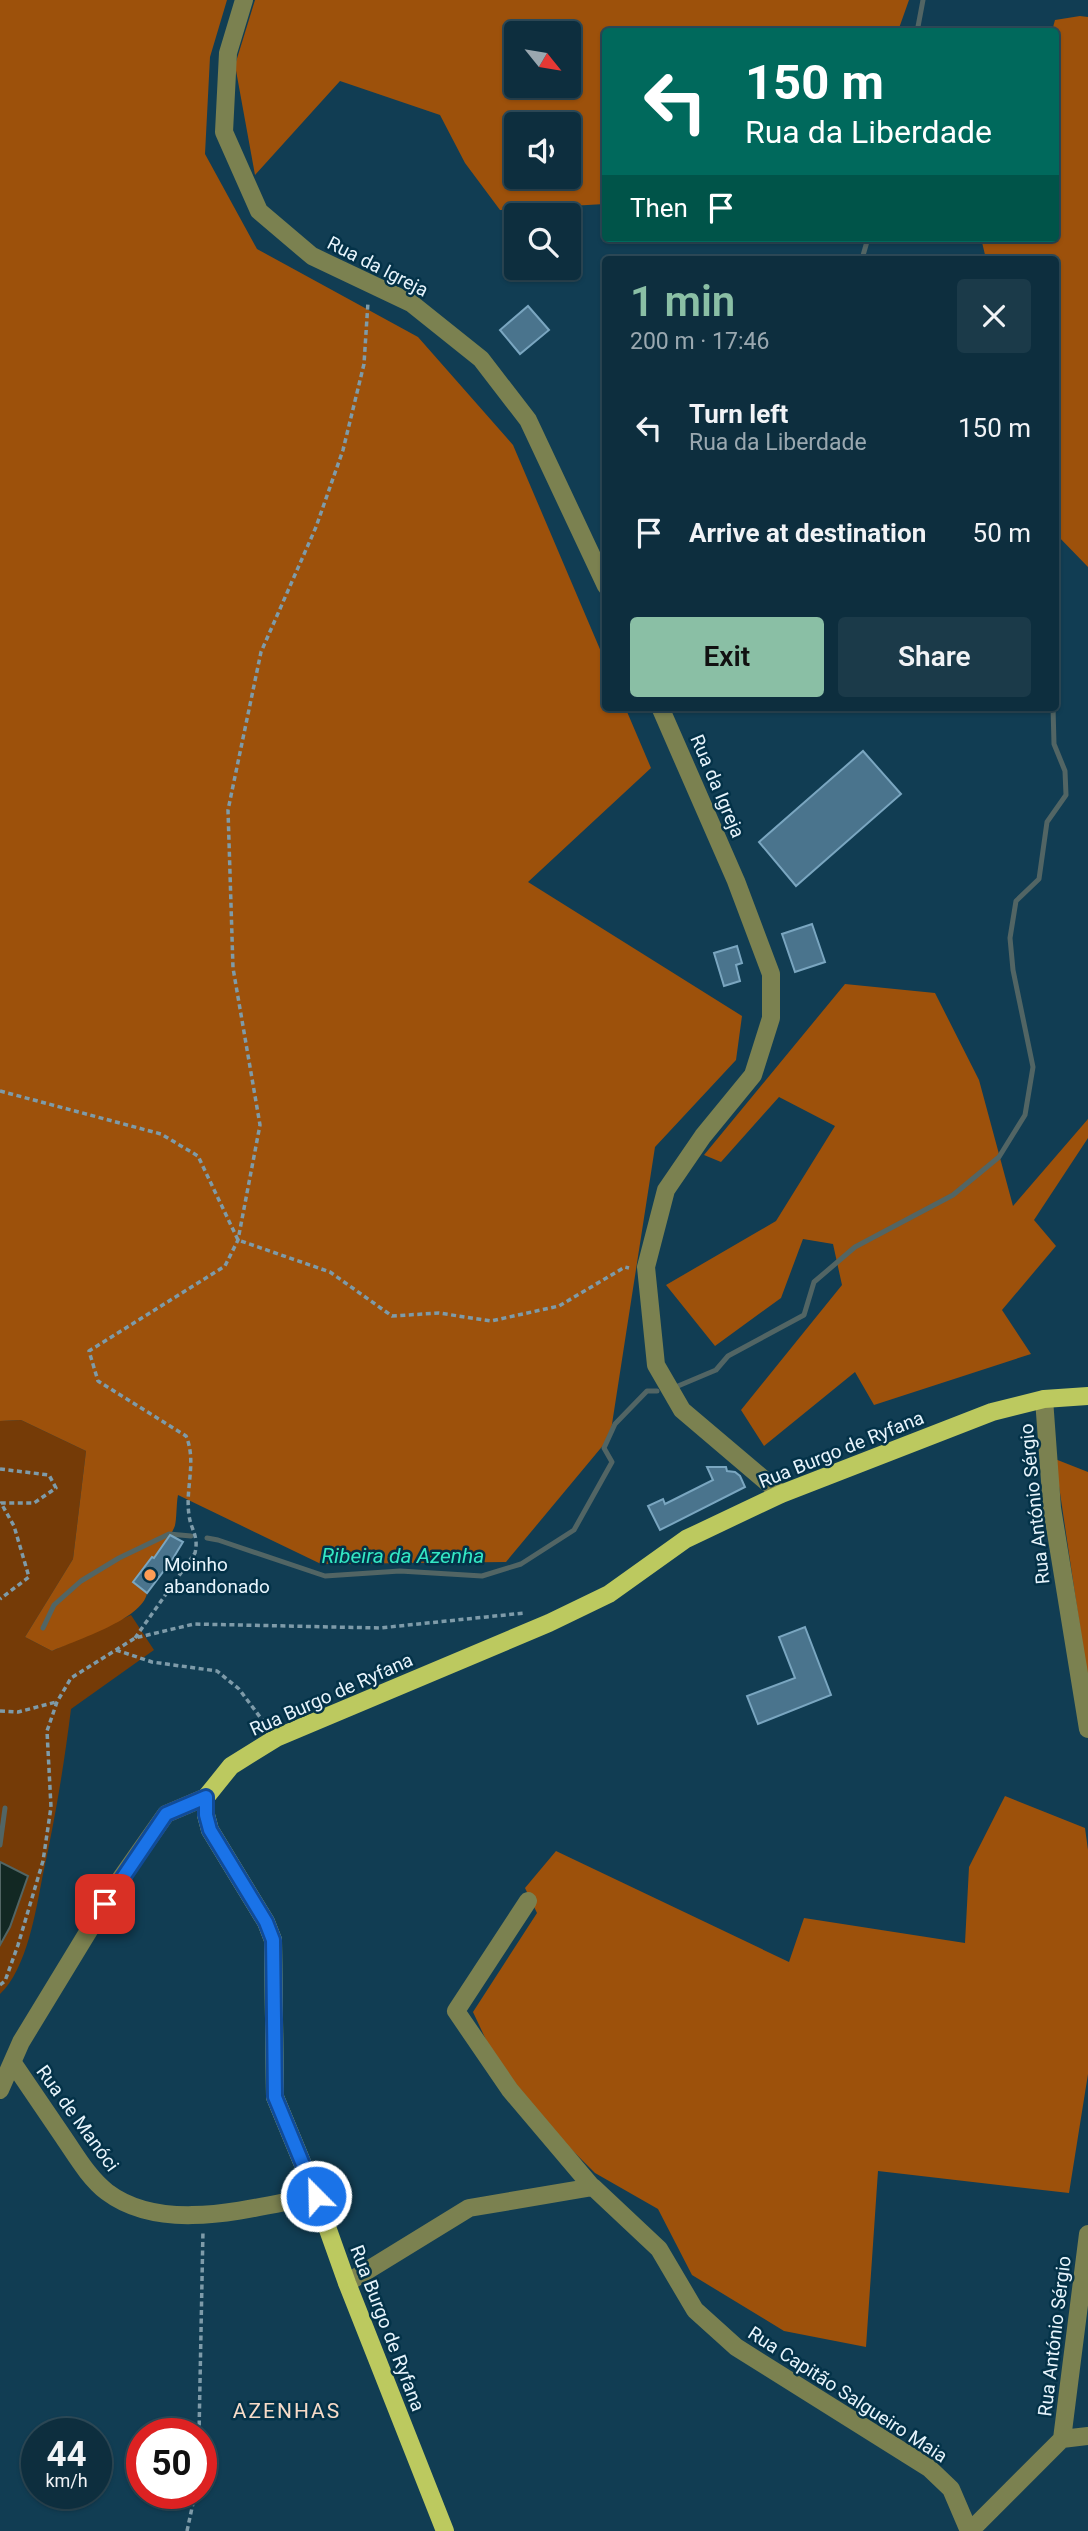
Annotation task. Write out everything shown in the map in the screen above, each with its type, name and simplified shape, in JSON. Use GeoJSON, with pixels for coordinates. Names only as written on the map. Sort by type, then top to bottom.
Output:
{"type":"FeatureCollection","features":[{"type":"Feature","properties":{"kind":"main road","name":"Rua Burgo de Ryfana"},"geometry":{"type":"LineString","coordinates":[[445,2531],[275,2097],[273,1940],[266,1922],[210,1830],[206,1815],[206,1797],[231,1766],[276,1738],[549,1623],[609,1594],[686,1539],[781,1494],[992,1412],[1044,1399],[1088,1396]]}},
{"type":"Feature","properties":{"kind":"street","name":"Rua da Igreja"},"geometry":{"type":"LineString","coordinates":[[244,0],[228,53],[224,132],[259,211],[312,257],[411,303],[481,359],[528,420],[602,577]]}},
{"type":"Feature","properties":{"kind":"street","name":"Rua da Igreja"},"geometry":{"type":"LineString","coordinates":[[646,1269],[666,1190],[703,1136],[753,1074],[771,1018],[771,974],[736,881],[662,711]]}},
{"type":"Feature","properties":{"kind":"street"},"geometry":{"type":"LineString","coordinates":[[646,1269],[656,1365],[682,1410],[781,1494]]}},
{"type":"Feature","properties":{"kind":"street","name":"Rua António Sérgio"},"geometry":{"type":"LineString","coordinates":[[1044,1399],[1052,1508],[1088,1729]]}},
{"type":"Feature","properties":{"kind":"street"},"geometry":{"type":"LineString","coordinates":[[0,2090],[22,2042],[119,1881],[166,1814],[206,1797]]}},
{"type":"Feature","properties":{"kind":"street","name":"Rua Capitão Salgueiro Maia"},"geometry":{"type":"LineString","coordinates":[[528,1901],[456,2011],[510,2090],[593,2188],[659,2249],[695,2310],[736,2347],[929,2468],[951,2489],[970,2531]]}},
{"type":"Feature","properties":{"kind":"street","name":"Rua de Manóci"},"geometry":{"type":"LineString","coordinates":[[13,2063],[86,2172],[107,2193],[147,2211],[180,2216],[203,2215],[316,2196]]}},
{"type":"Feature","properties":{"kind":"street"},"geometry":{"type":"LineString","coordinates":[[347,2283],[470,2208],[593,2188]]}},
{"type":"Feature","properties":{"kind":"street","name":"Rua António Sérgio"},"geometry":{"type":"LineString","coordinates":[[970,2531],[1062,2439],[1088,2234]]}},
{"type":"Feature","properties":{"kind":"street"},"geometry":{"type":"LineString","coordinates":[[1062,2439],[1088,2436]]}},
{"type":"Feature","properties":{"kind":"path"},"geometry":{"type":"LineString","coordinates":[[135,1638],[195,1553],[198,1541],[189,1516],[192,1450],[186,1436],[98,1381],[89,1351],[225,1266],[238,1240],[260,1125],[233,968],[228,810],[261,652],[316,527],[343,450],[364,365],[369,283]]}},
{"type":"Feature","properties":{"kind":"path"},"geometry":{"type":"LineString","coordinates":[[0,1091],[161,1134],[198,1156],[238,1240],[330,1272],[392,1316],[439,1313],[491,1321],[559,1306],[625,1268],[646,1269]]}},
{"type":"Feature","properties":{"kind":"path"},"geometry":{"type":"LineString","coordinates":[[0,1469],[49,1475],[56,1488],[34,1503],[1,1503],[14,1527],[29,1577],[0,1599]]}},
{"type":"Feature","properties":{"kind":"path"},"geometry":{"type":"LineString","coordinates":[[0,1985],[5,1981],[18,1945],[43,1861],[51,1807],[47,1731],[57,1702],[71,1678],[135,1638],[194,1624],[380,1628],[524,1613]]}},
{"type":"Feature","properties":{"kind":"path"},"geometry":{"type":"LineString","coordinates":[[116,1650],[152,1662],[217,1671],[239,1689],[276,1738]]}},
{"type":"Feature","properties":{"kind":"path"},"geometry":{"type":"LineString","coordinates":[[0,1711],[18,1712],[57,1702]]}},
{"type":"Feature","properties":{"kind":"path"},"geometry":{"type":"LineString","coordinates":[[199,2418],[203,2215]]}},
{"type":"Feature","properties":{"kind":"path"},"geometry":{"type":"LineString","coordinates":[[187,2531],[192,2509]]}},
{"type":"Feature","properties":{"kind":"shaded area"},"geometry":{"type":"Polygon","coordinates":[[[0,0],[227,0],[210,57],[205,154],[257,249],[418,337],[513,445],[602,654],[602,711],[627,711],[651,768],[528,882],[742,1016],[736,1060],[655,1147],[610,1437],[506,1562],[321,1564],[178,1495],[174,1528],[161,1549],[133,1581],[147,1593],[143,1603],[122,1620],[52,1651],[25,1637],[73,1559],[86,1451],[21,1420],[0,1421],[0,0]]]}},
{"type":"Feature","properties":{"kind":"shaded area"},"geometry":{"type":"Polygon","coordinates":[[[255,0],[909,0],[899,28],[602,28],[602,204],[504,203],[504,210],[500,210],[465,163],[440,115],[340,81],[255,175],[235,65],[255,0]]]}},
{"type":"Feature","properties":{"kind":"shaded area"},"geometry":{"type":"Polygon","coordinates":[[[1088,17],[1088,567],[1059,537],[1059,256],[985,256],[982,242],[1059,242],[1059,28],[1053,28],[1055,20],[1088,17]]]}},
{"type":"Feature","properties":{"kind":"shaded area"},"geometry":{"type":"Polygon","coordinates":[[[845,984],[935,993],[979,1080],[1013,1206],[1088,1119],[1088,1138],[1034,1220],[1056,1246],[1002,1310],[1031,1354],[874,1405],[855,1372],[764,1446],[741,1410],[842,1285],[833,1244],[803,1239],[781,1298],[715,1346],[666,1285],[776,1221],[835,1126],[779,1097],[721,1162],[704,1155],[845,984]]]}},
{"type":"Feature","properties":{"kind":"shaded area"},"geometry":{"type":"Polygon","coordinates":[[[21,1420],[86,1451],[73,1559],[25,1637],[52,1651],[131,1615],[154,1650],[71,1709],[55,1813],[33,1921],[24,1955],[0,1994],[0,1421],[21,1420]]]}},
{"type":"Feature","properties":{"kind":"shaded area"},"geometry":{"type":"Polygon","coordinates":[[[1055,1459],[1088,1472],[1088,1682],[1055,1459]]]}},
{"type":"Feature","properties":{"kind":"shaded area"},"geometry":{"type":"Polygon","coordinates":[[[1005,1796],[1085,1828],[1088,1850],[1088,2074],[1069,2193],[878,2171],[866,2347],[784,2331],[692,2275],[658,2209],[595,2173],[542,2120],[495,2059],[473,2012],[537,1913],[525,1888],[556,1851],[789,1962],[804,1918],[965,1943],[969,1867],[1005,1796]]]}},
{"type":"Feature","properties":{"kind":"shaded area"},"geometry":{"type":"Polygon","coordinates":[[[0,1862],[28,1876],[10,1927],[0,1945],[0,1862]]]}},
{"type":"Feature","properties":{"kind":"building"},"geometry":{"type":"Polygon","coordinates":[[[528,306],[549,330],[520,354],[500,330],[528,306]]]}},
{"type":"Feature","properties":{"kind":"building"},"geometry":{"type":"Polygon","coordinates":[[[863,751],[901,794],[796,886],[759,842],[863,751]]]}},
{"type":"Feature","properties":{"kind":"building"},"geometry":{"type":"Polygon","coordinates":[[[812,924],[825,962],[795,972],[782,934],[812,924]]]}},
{"type":"Feature","properties":{"kind":"building"},"geometry":{"type":"Polygon","coordinates":[[[737,946],[742,963],[736,965],[740,981],[724,986],[714,953],[737,946]]]}},
{"type":"Feature","properties":{"kind":"building"},"geometry":{"type":"Polygon","coordinates":[[[707,1467],[726,1467],[727,1471],[740,1476],[745,1487],[660,1530],[648,1506],[663,1499],[665,1504],[713,1480],[707,1467]]]}},
{"type":"Feature","properties":{"kind":"building"},"geometry":{"type":"Polygon","coordinates":[[[170,1535],[183,1542],[147,1593],[133,1582],[170,1535]]]}},
{"type":"Feature","properties":{"kind":"building"},"geometry":{"type":"Polygon","coordinates":[[[805,1627],[831,1695],[758,1724],[747,1696],[795,1678],[779,1637],[805,1627]]]}},
{"type":"Feature","properties":{"kind":"waterway","name":"Ribeira da Azenha"},"geometry":{"type":"LineString","coordinates":[[918,28],[923,0]]}},
{"type":"Feature","properties":{"kind":"waterway","name":"Ribeira da Azenha"},"geometry":{"type":"LineString","coordinates":[[863,256],[867,242]]}},
{"type":"Feature","properties":{"kind":"waterway","name":"Ribeira da Azenha"},"geometry":{"type":"LineString","coordinates":[[678,1386],[716,1370],[728,1356],[804,1315],[814,1282],[855,1247],[953,1195],[999,1157],[1025,1115],[1033,1067],[1013,970],[1010,938],[1016,901],[1039,879],[1047,822],[1066,795],[1065,771],[1054,744],[1053,711]]}},
{"type":"Feature","properties":{"kind":"waterway","name":"Ribeira da Azenha"},"geometry":{"type":"LineString","coordinates":[[207,1538],[325,1576],[400,1571],[482,1576],[521,1564],[574,1530],[612,1462],[604,1448],[615,1424],[647,1391],[657,1391]]}},
{"type":"Feature","properties":{"kind":"waterway"},"geometry":{"type":"LineString","coordinates":[[43,1628],[54,1605],[81,1581],[119,1558],[169,1534],[191,1536]]}},
{"type":"Feature","properties":{"kind":"waterway"},"geometry":{"type":"LineString","coordinates":[[0,1845],[5,1808]]}},
{"type":"Feature","properties":{"kind":"place","name":"Moinho abandonado"},"geometry":{"type":"Point","coordinates":[150,1575]}},
{"type":"Feature","properties":{"kind":"district","name":"AZENHAS"},"geometry":{"type":"Point","coordinates":[287,2411]}},
{"type":"Feature","properties":{"kind":"route"},"geometry":{"type":"LineString","coordinates":[[105,1904],[166,1814],[206,1797],[206,1815],[210,1830],[266,1922],[273,1940],[275,2097],[316,2196]]}}]}
